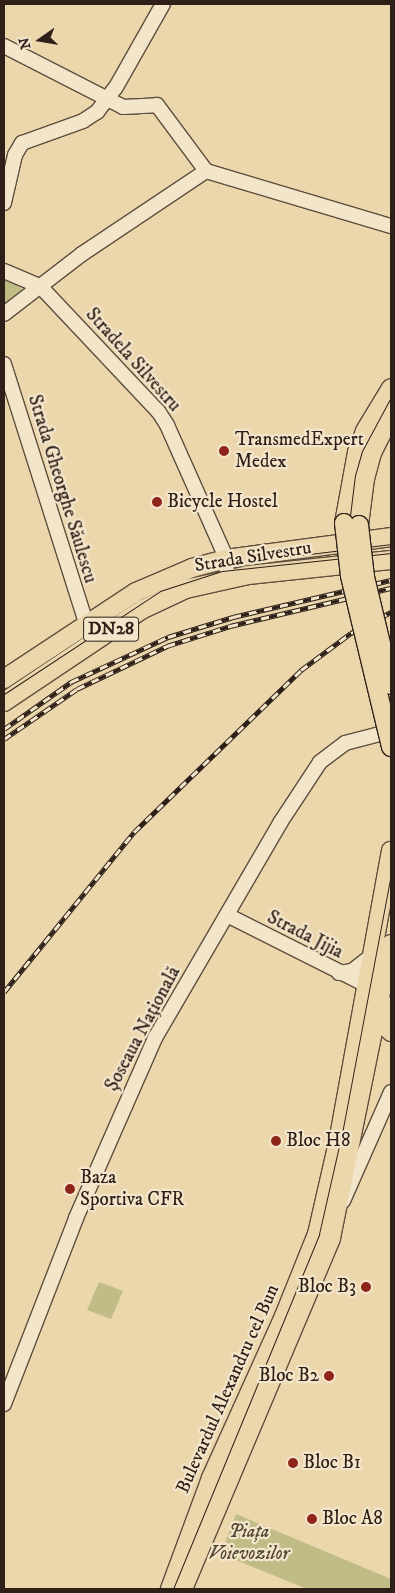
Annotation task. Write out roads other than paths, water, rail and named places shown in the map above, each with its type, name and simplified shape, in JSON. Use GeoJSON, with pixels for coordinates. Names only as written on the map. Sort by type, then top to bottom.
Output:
{"type":"FeatureCollection","features":[{"type":"Feature","properties":{"kind":"main road"},"geometry":{"type":"LineString","coordinates":[[391,388],[365,431],[356,452],[344,523],[350,576],[391,747]]}},
{"type":"Feature","properties":{"kind":"main road"},"geometry":{"type":"LineString","coordinates":[[391,415],[367,470],[359,524],[365,578],[391,686]]}},
{"type":"Feature","properties":{"kind":"main road","name":"Strada Silvestru"},"geometry":{"type":"LineString","coordinates":[[4,679],[86,623],[161,579],[225,559],[391,537]]}},
{"type":"Feature","properties":{"kind":"main road","name":"Strada Silvestru"},"geometry":{"type":"LineString","coordinates":[[4,702],[143,609],[186,589],[228,578],[391,560]]}},
{"type":"Feature","properties":{"kind":"main road"},"geometry":{"type":"LineString","coordinates":[[386,958],[391,851]]}},
{"type":"Feature","properties":{"kind":"main road","name":"Bulevardul Alexandru cel Bun"},"geometry":{"type":"LineString","coordinates":[[183,1589],[325,1255],[368,986],[386,958]]}},
{"type":"Feature","properties":{"kind":"main road","name":"Bulevardul Alexandru cel Bun"},"geometry":{"type":"LineString","coordinates":[[170,1589],[211,1478],[303,1268],[332,1207],[386,958]]}},
{"type":"Feature","properties":{"kind":"main road"},"geometry":{"type":"LineString","coordinates":[[391,979],[384,1025],[391,1032]]}},
{"type":"Feature","properties":{"kind":"street"},"geometry":{"type":"LineString","coordinates":[[4,203],[15,155],[22,143],[83,121],[108,99],[163,4]]}},
{"type":"Feature","properties":{"kind":"street"},"geometry":{"type":"LineString","coordinates":[[4,46],[123,107],[157,105],[206,171],[391,226]]}},
{"type":"Feature","properties":{"kind":"street"},"geometry":{"type":"LineString","coordinates":[[4,314],[40,286],[206,171]]}},
{"type":"Feature","properties":{"kind":"street"},"geometry":{"type":"LineString","coordinates":[[4,271],[40,286]]}},
{"type":"Feature","properties":{"kind":"street","name":"Stradela Silvestru"},"geometry":{"type":"LineString","coordinates":[[40,286],[163,418],[225,559],[228,578]]}},
{"type":"Feature","properties":{"kind":"street","name":"Strada Gheorghe Săulescu"},"geometry":{"type":"LineString","coordinates":[[4,364],[86,623]]}},
{"type":"Feature","properties":{"kind":"street","name":"Șoseaua Națională"},"geometry":{"type":"LineString","coordinates":[[4,1404],[76,1218],[137,1075],[227,915],[320,762],[345,743],[391,731]]}},
{"type":"Feature","properties":{"kind":"street","name":"Strada Jijia"},"geometry":{"type":"LineString","coordinates":[[227,915],[368,986]]}},
{"type":"Feature","properties":{"kind":"street"},"geometry":{"type":"LineString","coordinates":[[339,973],[352,971],[386,958]]}},
{"type":"Feature","properties":{"kind":"street","name":"Bulevardul Alexandru cel Bun"},"geometry":{"type":"LineString","coordinates":[[332,1207],[391,1092]]}},
{"type":"Feature","properties":{"kind":"tram line"},"geometry":{"type":"LineString","coordinates":[[391,397],[362,451],[355,475],[349,524],[356,578],[391,726]]}},
{"type":"Feature","properties":{"kind":"tram line"},"geometry":{"type":"LineString","coordinates":[[277,558],[391,544]]}},
{"type":"Feature","properties":{"kind":"tram line"},"geometry":{"type":"LineString","coordinates":[[4,694],[160,591],[222,571],[391,553]]}},
{"type":"Feature","properties":{"kind":"tram line"},"geometry":{"type":"LineString","coordinates":[[173,1589],[319,1234],[343,1128],[391,875]]}},
{"type":"Feature","properties":{"kind":"railway"},"geometry":{"type":"LineString","coordinates":[[4,729],[71,682],[168,637],[233,617],[391,580]]}},
{"type":"Feature","properties":{"kind":"railway"},"geometry":{"type":"LineString","coordinates":[[4,739],[77,689],[167,646],[230,626],[391,588]]}},
{"type":"Feature","properties":{"kind":"railway"},"geometry":{"type":"LineString","coordinates":[[4,992],[134,832],[301,670],[351,633],[391,612]]}},
{"type":"Feature","properties":{"kind":"place","name":"TransmedExpert Medex"},"geometry":{"type":"Point","coordinates":[224,451]}},
{"type":"Feature","properties":{"kind":"place","name":"Bicycle Hostel"},"geometry":{"type":"Point","coordinates":[157,502]}},
{"type":"Feature","properties":{"kind":"place","name":"Bloc H8"},"geometry":{"type":"Point","coordinates":[276,1141]}},
{"type":"Feature","properties":{"kind":"place","name":"Baza Sportiva CFR"},"geometry":{"type":"Point","coordinates":[70,1189]}},
{"type":"Feature","properties":{"kind":"place","name":"Bloc B3"},"geometry":{"type":"Point","coordinates":[366,1287]}},
{"type":"Feature","properties":{"kind":"place","name":"Bloc B2"},"geometry":{"type":"Point","coordinates":[329,1376]}},
{"type":"Feature","properties":{"kind":"place","name":"Bloc B1"},"geometry":{"type":"Point","coordinates":[293,1463]}},
{"type":"Feature","properties":{"kind":"place","name":"Bloc A8"},"geometry":{"type":"Point","coordinates":[312,1519]}},
{"type":"Feature","properties":{"kind":"park label","name":"Piața Voievozilor"},"geometry":{"type":"Point","coordinates":[249,1543]}}]}
